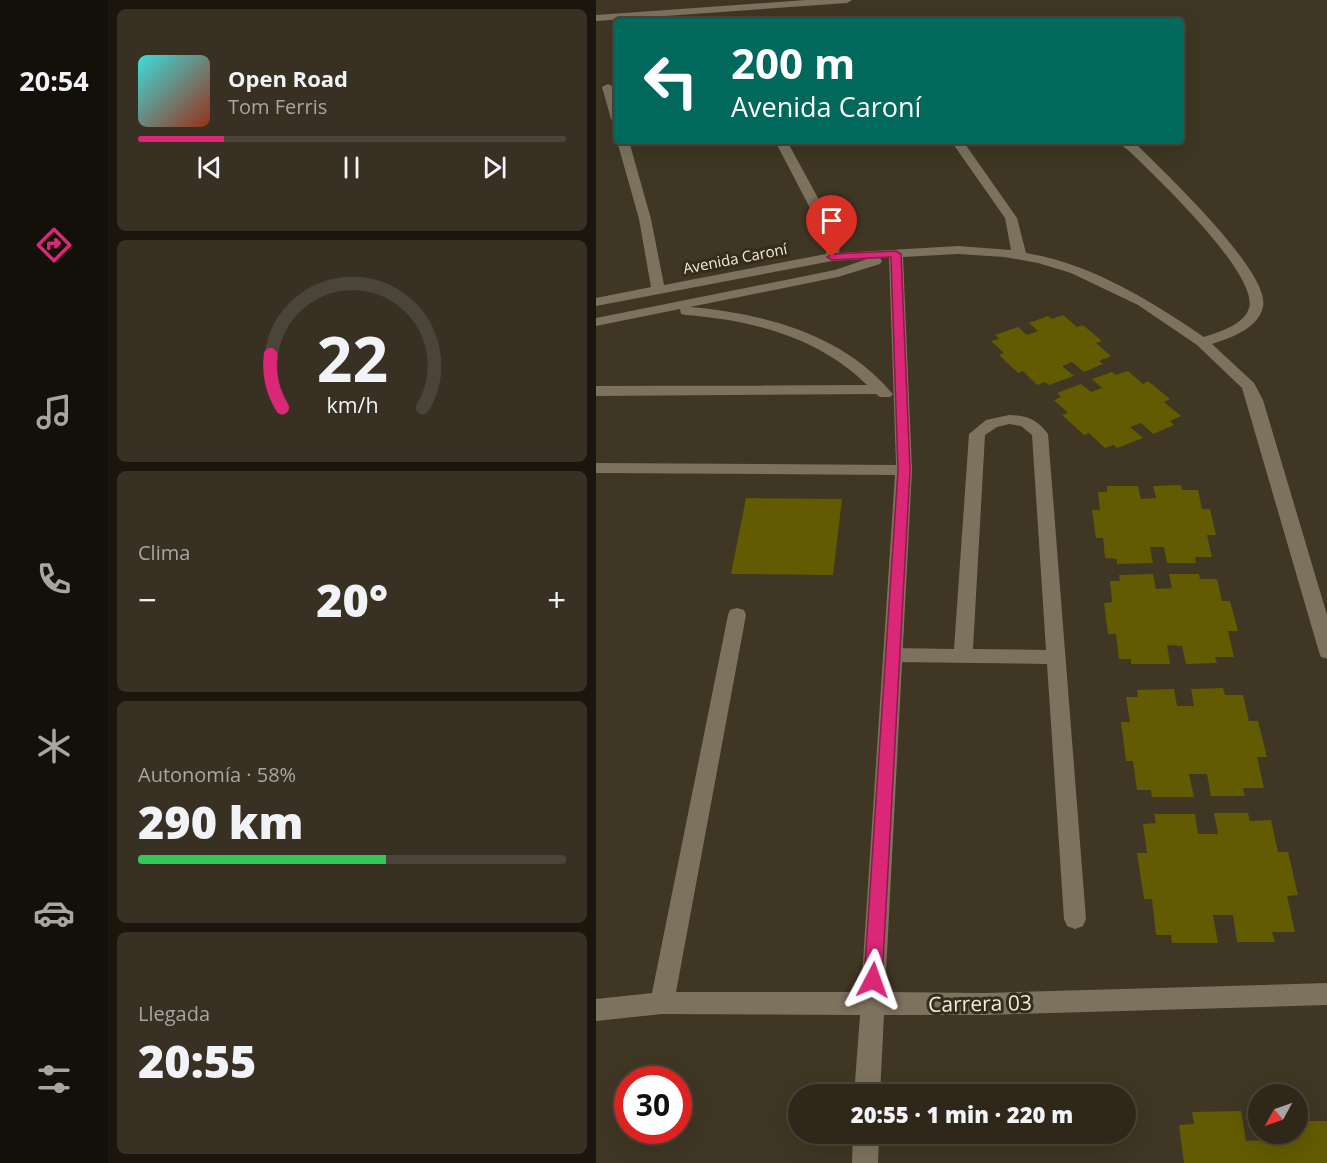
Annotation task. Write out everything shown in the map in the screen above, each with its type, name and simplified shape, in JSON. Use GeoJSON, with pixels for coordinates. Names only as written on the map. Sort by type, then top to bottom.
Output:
{"type":"FeatureCollection","features":[{"type":"Feature","properties":{"kind":"street"},"geometry":{"type":"LineString","coordinates":[[596,18],[847,0]]}},
{"type":"Feature","properties":{"kind":"street"},"geometry":{"type":"LineString","coordinates":[[608,87],[614,108]]}},
{"type":"Feature","properties":{"kind":"street"},"geometry":{"type":"LineString","coordinates":[[624,144],[645,219],[658,290]]}},
{"type":"Feature","properties":{"kind":"street"},"geometry":{"type":"LineString","coordinates":[[783,144],[829,231],[833,244],[832,257]]}},
{"type":"Feature","properties":{"kind":"street"},"geometry":{"type":"LineString","coordinates":[[959,144],[1011,218],[1016,231],[1016,251],[1021,256]]}},
{"type":"Feature","properties":{"kind":"street"},"geometry":{"type":"LineString","coordinates":[[1127,144],[1191,207],[1237,260],[1256,292],[1257,305],[1249,320],[1226,334],[1202,342]]}},
{"type":"Feature","properties":{"kind":"street"},"geometry":{"type":"LineString","coordinates":[[868,1084],[871,1003],[904,470],[896,254],[958,250],[1021,256],[1076,270],[1108,284],[1173,320],[1202,342],[1249,386],[1255,400],[1328,652]]}},
{"type":"Feature","properties":{"kind":"street","name":"Avenida Caroní"},"geometry":{"type":"LineString","coordinates":[[596,302],[832,257],[896,254]]}},
{"type":"Feature","properties":{"kind":"street","name":"Avenida Caroní"},"geometry":{"type":"LineString","coordinates":[[596,322],[838,273],[896,254]]}},
{"type":"Feature","properties":{"kind":"street"},"geometry":{"type":"LineString","coordinates":[[658,310],[708,312],[749,320],[819,343],[845,357],[881,389],[903,419]]}},
{"type":"Feature","properties":{"kind":"street"},"geometry":{"type":"LineString","coordinates":[[596,391],[881,389]]}},
{"type":"Feature","properties":{"kind":"street"},"geometry":{"type":"LineString","coordinates":[[963,656],[977,434],[992,423],[1010,419],[1029,423],[1040,434],[1075,919]]}},
{"type":"Feature","properties":{"kind":"street"},"geometry":{"type":"LineString","coordinates":[[596,468],[904,470]]}},
{"type":"Feature","properties":{"kind":"street"},"geometry":{"type":"LineString","coordinates":[[662,1003],[737,615]]}},
{"type":"Feature","properties":{"kind":"street"},"geometry":{"type":"LineString","coordinates":[[893,655],[1055,657]]}},
{"type":"Feature","properties":{"kind":"street","name":"Carrera 03"},"geometry":{"type":"LineString","coordinates":[[596,1010],[662,1003],[986,1004],[1328,994]]}},
{"type":"Feature","properties":{"kind":"street"},"geometry":{"type":"LineString","coordinates":[[865,1163],[866,1144]]}},
{"type":"Feature","properties":{"kind":"building"},"geometry":{"type":"Polygon","coordinates":[[[1063,315],[1077,327],[1083,325],[1102,341],[1096,343],[1111,356],[1099,361],[1103,364],[1084,372],[1072,362],[1062,366],[1074,376],[1049,385],[1045,382],[1037,385],[1023,371],[1018,373],[999,355],[1004,353],[991,341],[999,339],[995,335],[1018,327],[1027,335],[1038,331],[1029,323],[1048,316],[1052,319],[1063,315]]]}},
{"type":"Feature","properties":{"kind":"building"},"geometry":{"type":"Polygon","coordinates":[[[1128,371],[1143,384],[1148,381],[1170,399],[1164,402],[1181,416],[1170,421],[1174,425],[1153,434],[1141,423],[1130,427],[1143,438],[1117,448],[1113,445],[1105,448],[1089,433],[1084,435],[1062,415],[1068,413],[1054,400],[1061,397],[1057,393],[1081,384],[1091,392],[1102,388],[1092,379],[1112,372],[1116,375],[1128,371]]]}},
{"type":"Feature","properties":{"kind":"building"},"geometry":{"type":"Polygon","coordinates":[[[1181,485],[1182,490],[1198,490],[1202,509],[1210,509],[1216,535],[1207,535],[1212,557],[1195,557],[1196,563],[1167,563],[1164,547],[1150,547],[1153,563],[1117,564],[1117,559],[1105,558],[1103,538],[1096,538],[1092,510],[1100,510],[1098,492],[1107,492],[1107,486],[1138,486],[1141,499],[1156,498],[1153,486],[1181,485]]]}},
{"type":"Feature","properties":{"kind":"building"},"geometry":{"type":"Polygon","coordinates":[[[746,498],[842,499],[833,575],[731,574],[746,498]]]}},
{"type":"Feature","properties":{"kind":"building"},"geometry":{"type":"Polygon","coordinates":[[[1153,574],[1156,589],[1172,588],[1169,574],[1199,574],[1200,579],[1217,579],[1222,601],[1230,601],[1238,631],[1228,631],[1234,657],[1215,657],[1217,663],[1186,664],[1182,646],[1167,645],[1170,664],[1131,664],[1131,659],[1119,659],[1116,634],[1108,634],[1104,603],[1112,602],[1110,581],[1120,581],[1119,575],[1153,574]]]}},
{"type":"Feature","properties":{"kind":"building"},"geometry":{"type":"Polygon","coordinates":[[[1223,688],[1225,695],[1243,695],[1249,721],[1258,721],[1267,757],[1257,757],[1264,788],[1243,788],[1245,796],[1211,796],[1207,774],[1189,774],[1194,797],[1152,797],[1151,790],[1137,790],[1133,761],[1126,761],[1121,722],[1130,722],[1126,697],[1138,697],[1137,690],[1174,689],[1177,706],[1194,706],[1191,689],[1223,688]]]}},
{"type":"Feature","properties":{"kind":"building"},"geometry":{"type":"Polygon","coordinates":[[[1214,813],[1248,813],[1250,821],[1271,820],[1278,852],[1288,852],[1298,895],[1287,896],[1295,932],[1272,932],[1275,942],[1237,942],[1233,915],[1213,915],[1218,943],[1172,943],[1171,935],[1156,935],[1152,899],[1144,899],[1137,853],[1147,853],[1143,824],[1156,823],[1154,814],[1195,814],[1198,834],[1218,834],[1214,813]]]}},
{"type":"Feature","properties":{"kind":"building"},"geometry":{"type":"Polygon","coordinates":[[[1241,1111],[1248,1144],[1308,1144],[1308,1121],[1328,1121],[1328,1163],[1184,1163],[1179,1125],[1194,1124],[1192,1112],[1241,1111]]]}},
{"type":"Feature","properties":{"kind":"route"},"geometry":{"type":"LineString","coordinates":[[832,257],[896,254],[904,470],[873,980]]}}]}
